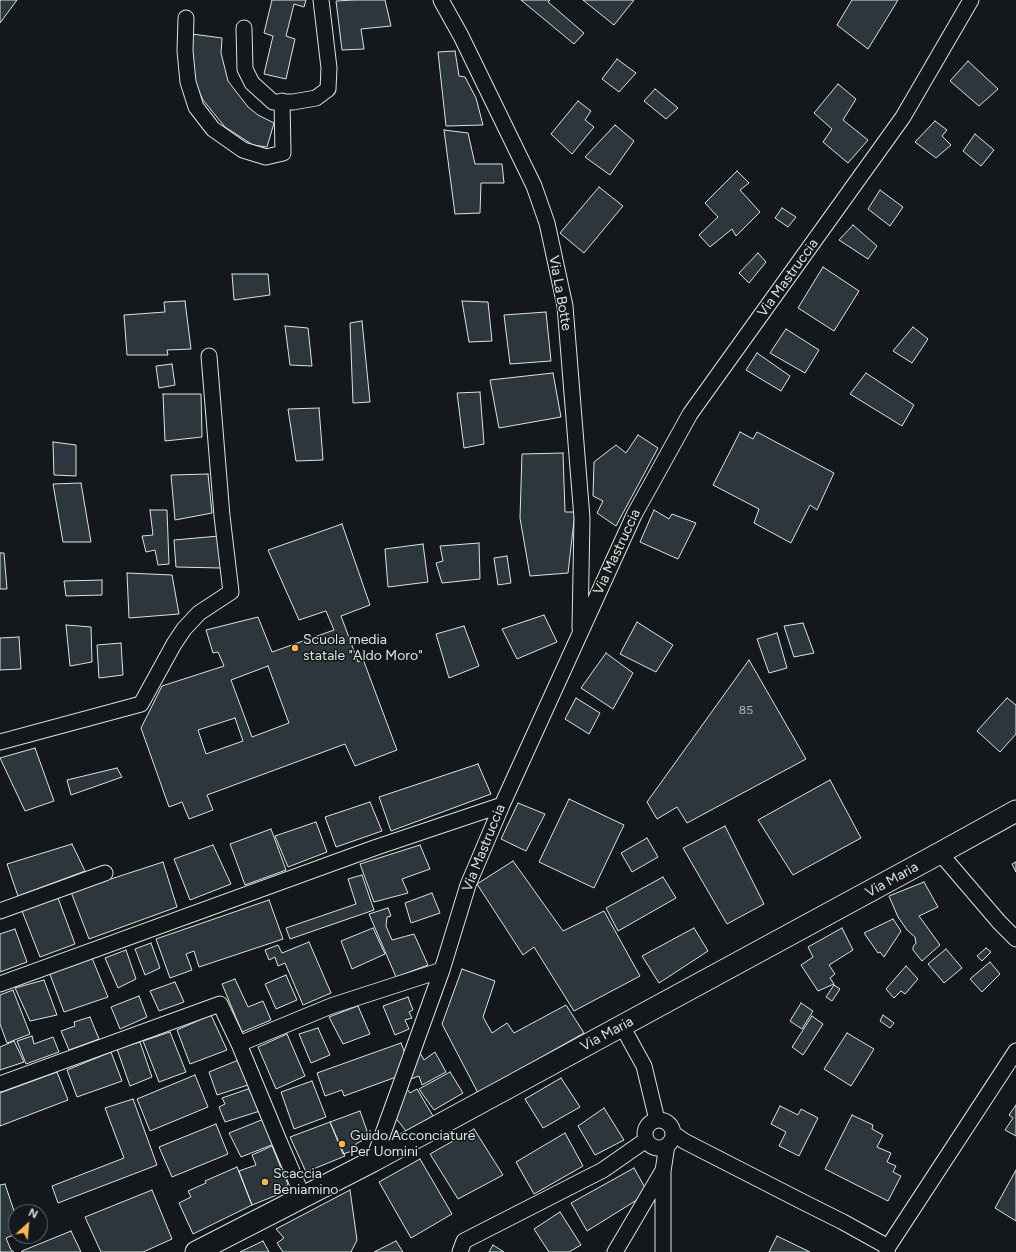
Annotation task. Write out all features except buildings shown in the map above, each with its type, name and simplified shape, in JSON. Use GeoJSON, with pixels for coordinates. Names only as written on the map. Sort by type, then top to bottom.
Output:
{"type":"FeatureCollection","features":[{"type":"Feature","properties":{"kind":"street"},"geometry":{"type":"LineString","coordinates":[[244,28],[245,69],[252,83],[273,102],[294,102],[316,98],[328,89],[329,68],[321,0]]}},
{"type":"Feature","properties":{"kind":"street","name":"Via La Botte"},"geometry":{"type":"LineString","coordinates":[[441,0],[461,36],[534,186],[546,223],[565,306],[582,518],[579,635]]}},
{"type":"Feature","properties":{"kind":"street","name":"Via Mastruccia"},"geometry":{"type":"LineString","coordinates":[[373,1161],[442,970],[468,885],[502,805],[634,515],[690,414],[903,117],[971,0]]}},
{"type":"Feature","properties":{"kind":"street"},"geometry":{"type":"LineString","coordinates":[[186,18],[185,51],[188,82],[196,107],[213,130],[243,150],[266,157],[283,153],[282,102]]}},
{"type":"Feature","properties":{"kind":"street"},"geometry":{"type":"LineString","coordinates":[[0,742],[141,704],[174,644],[184,629],[199,613],[231,592],[222,516],[209,356]]}},
{"type":"Feature","properties":{"kind":"street"},"geometry":{"type":"LineString","coordinates":[[0,984],[377,847],[502,805]]}},
{"type":"Feature","properties":{"kind":"street","name":"Via Maria"},"geometry":{"type":"LineString","coordinates":[[196,1252],[373,1161],[1016,811]]}},
{"type":"Feature","properties":{"kind":"street"},"geometry":{"type":"LineString","coordinates":[[940,853],[999,922],[1016,939]]}},
{"type":"Feature","properties":{"kind":"street"},"geometry":{"type":"LineString","coordinates":[[0,912],[105,873]]}},
{"type":"Feature","properties":{"kind":"street"},"geometry":{"type":"LineString","coordinates":[[239,1044],[331,1006],[442,970]]}},
{"type":"Feature","properties":{"kind":"street"},"geometry":{"type":"LineString","coordinates":[[0,1084],[220,1004],[239,1044],[276,1136],[304,1197]]}},
{"type":"Feature","properties":{"kind":"street"},"geometry":{"type":"LineString","coordinates":[[622,1026],[644,1066],[657,1120]]}},
{"type":"Feature","properties":{"kind":"street"},"geometry":{"type":"LineString","coordinates":[[670,1139],[690,1144],[843,1222],[888,1250],[1016,1051]]}},
{"type":"Feature","properties":{"kind":"street"},"geometry":{"type":"LineString","coordinates":[[663,1252],[663,1171],[670,1139],[672,1128],[666,1121],[657,1120],[649,1124],[646,1128],[646,1140],[654,1147],[663,1147],[670,1139]]}},
{"type":"Feature","properties":{"kind":"street"},"geometry":{"type":"LineString","coordinates":[[460,1252],[464,1241],[603,1170],[646,1140]]}},
{"type":"Feature","properties":{"kind":"street"},"geometry":{"type":"LineString","coordinates":[[616,1252],[663,1171]]}},
{"type":"Feature","properties":{"kind":"place","name":"Scuola media statale \"Aldo Moro\""},"geometry":{"type":"Point","coordinates":[295,648]}},
{"type":"Feature","properties":{"kind":"place","name":"Guido Acconciature Per Uomini"},"geometry":{"type":"Point","coordinates":[342,1144]}},
{"type":"Feature","properties":{"kind":"place","name":"Scaccia Beniamino"},"geometry":{"type":"Point","coordinates":[265,1182]}}]}
